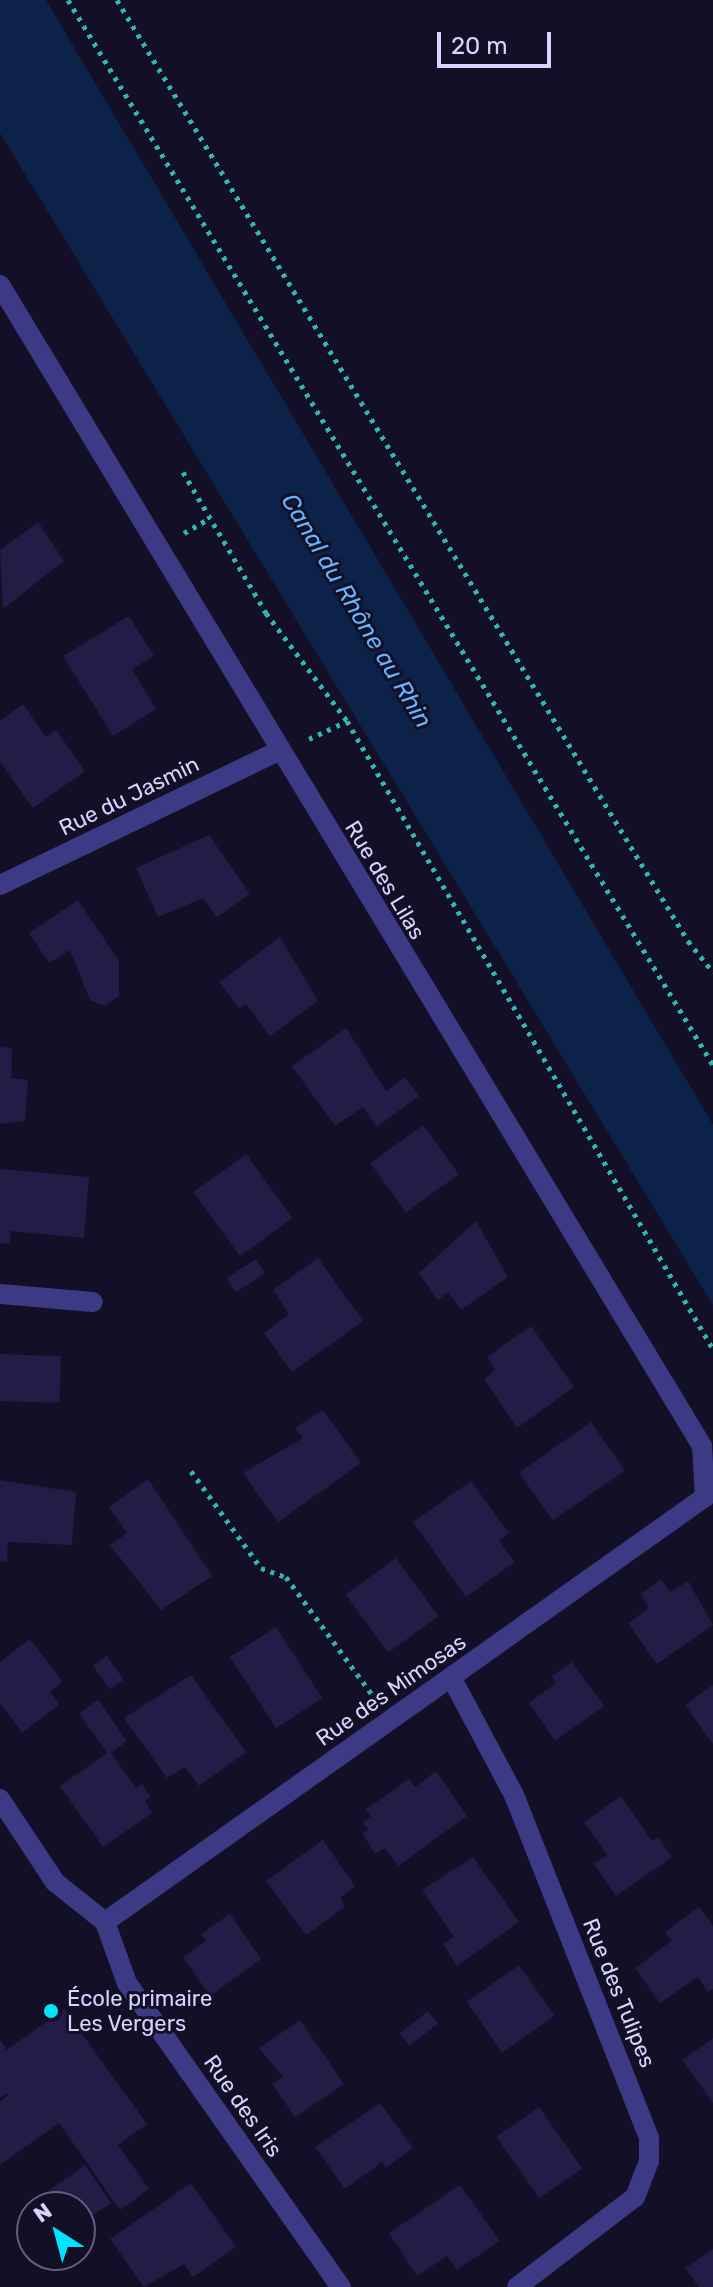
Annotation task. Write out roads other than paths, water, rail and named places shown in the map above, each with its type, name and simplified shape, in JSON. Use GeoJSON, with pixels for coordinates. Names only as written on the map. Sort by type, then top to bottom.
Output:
{"type":"FeatureCollection","features":[{"type":"Feature","properties":{"kind":"street","name":"Rue des Lilas"},"geometry":{"type":"LineString","coordinates":[[0,285],[702,1446],[709,1499]]}},
{"type":"Feature","properties":{"kind":"street","name":"Rue du Jasmin"},"geometry":{"type":"LineString","coordinates":[[0,885],[279,751]]}},
{"type":"Feature","properties":{"kind":"street"},"geometry":{"type":"LineString","coordinates":[[0,1294],[93,1302]]}},
{"type":"Feature","properties":{"kind":"street","name":"Rue des Mimosas"},"geometry":{"type":"LineString","coordinates":[[105,1922],[709,1499]]}},
{"type":"Feature","properties":{"kind":"street","name":"Rue des Tulipes"},"geometry":{"type":"LineString","coordinates":[[451,1677],[514,1795],[649,2138],[649,2161],[635,2197],[517,2287]]}},
{"type":"Feature","properties":{"kind":"street"},"geometry":{"type":"LineString","coordinates":[[0,1799],[55,1882],[105,1922]]}},
{"type":"Feature","properties":{"kind":"street","name":"Rue des Iris"},"geometry":{"type":"LineString","coordinates":[[105,1922],[127,1983],[341,2287]]}},
{"type":"Feature","properties":{"kind":"water","name":"Canal du Rhône au Rhin"},"geometry":{"type":"Polygon","coordinates":[[[0,0],[46,0],[713,1125],[713,1305],[0,133],[0,0]]]}},
{"type":"Feature","properties":{"kind":"place","name":"École primaire Les Vergers"},"geometry":{"type":"Point","coordinates":[51,2011]}}]}
